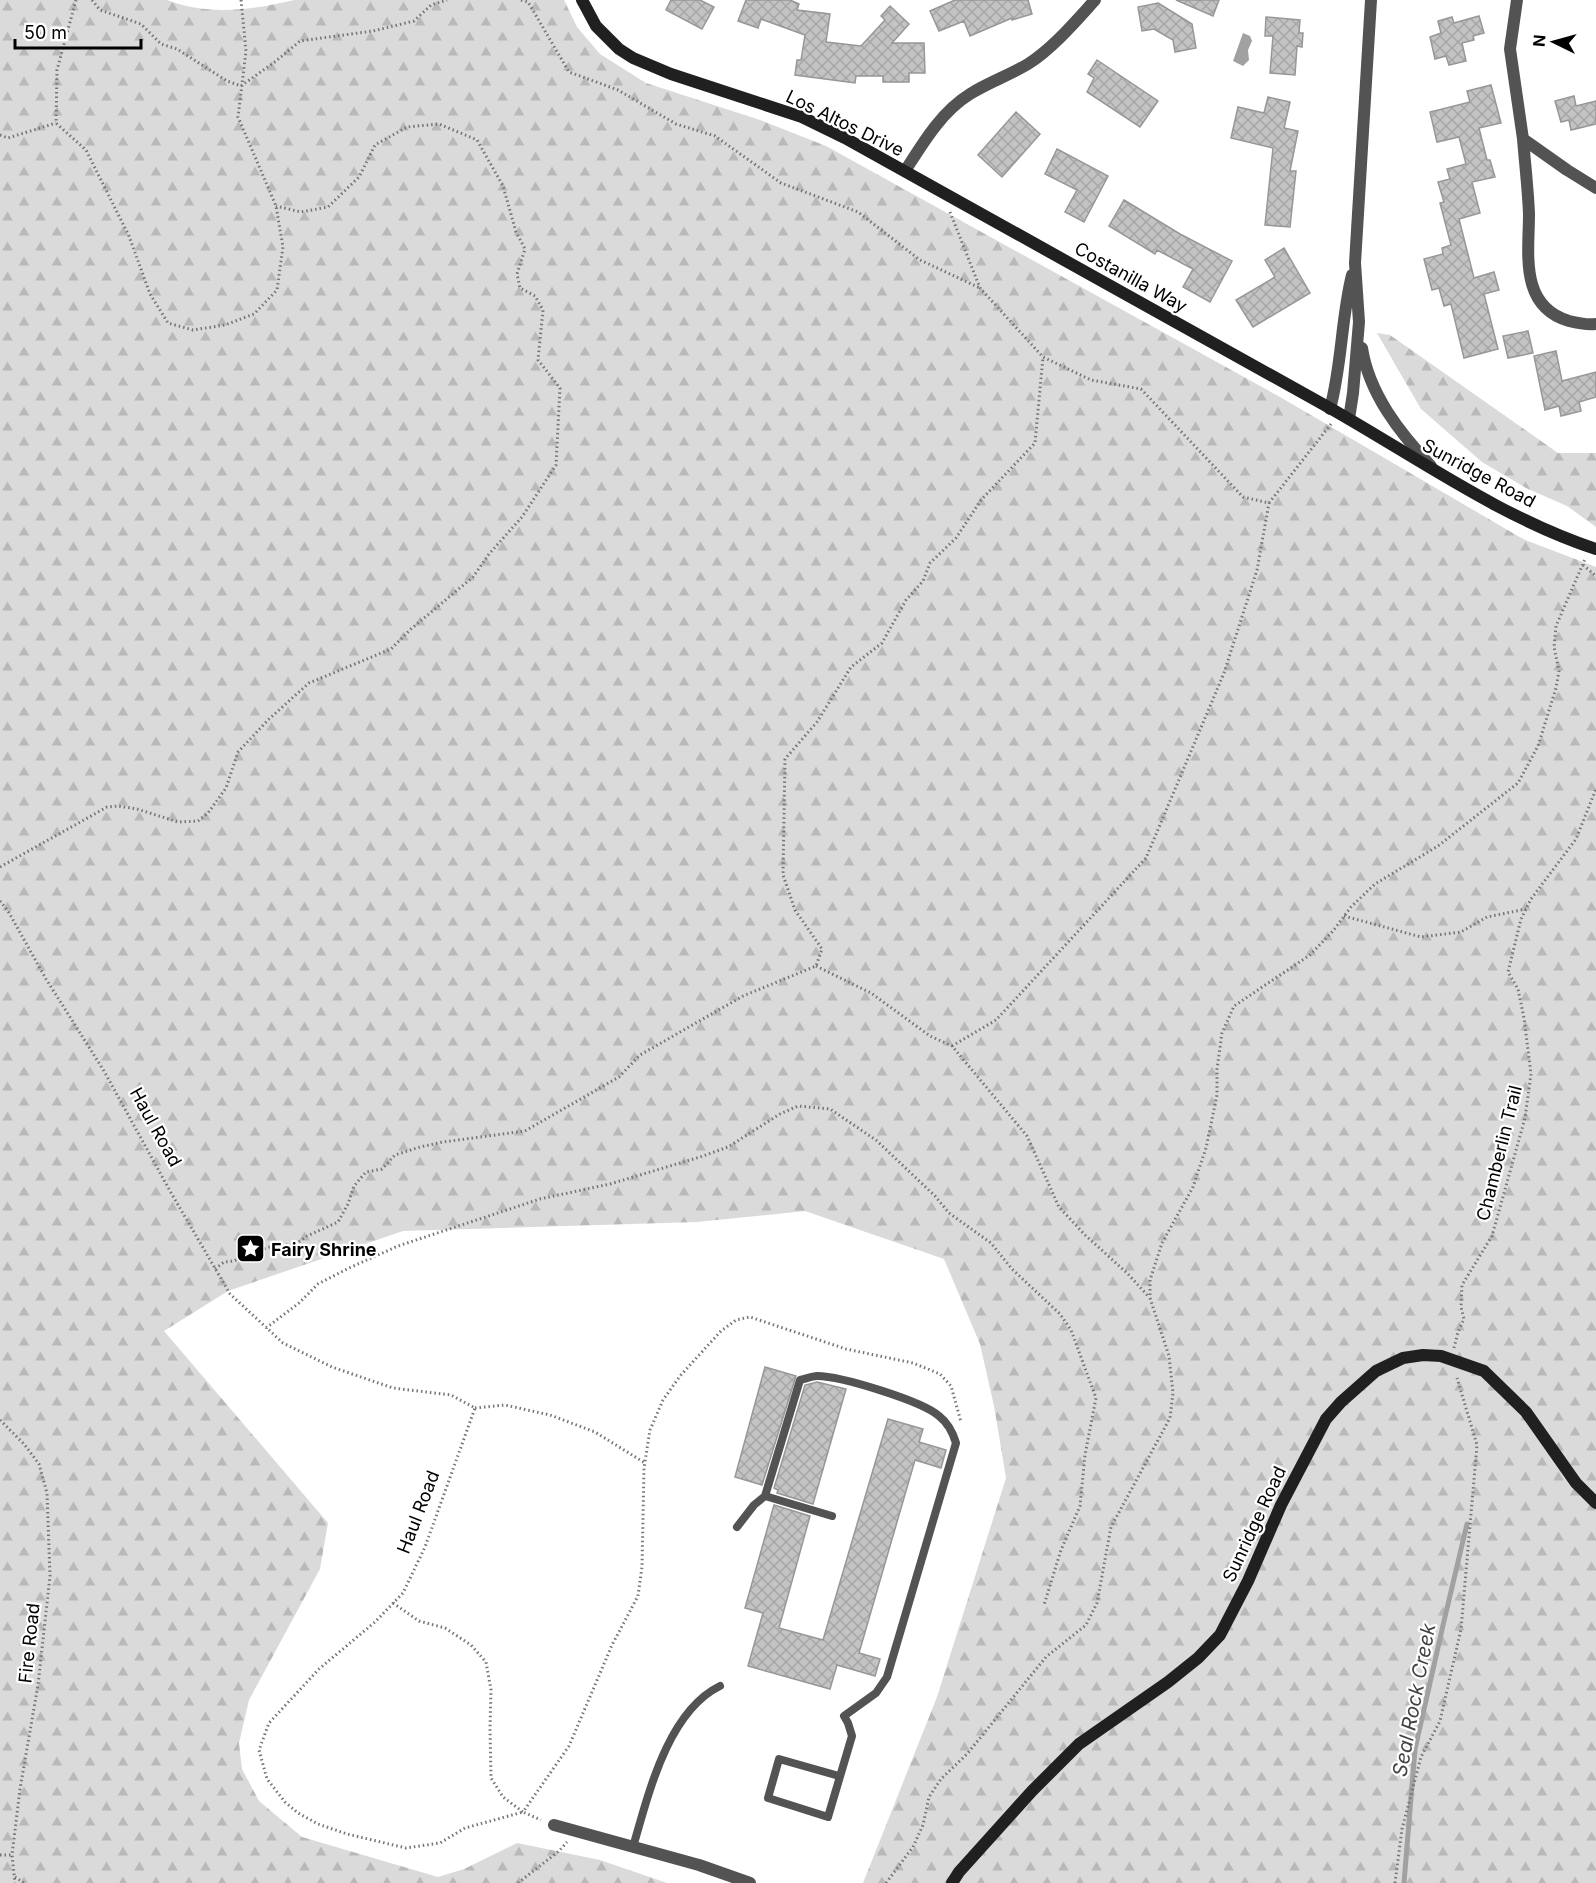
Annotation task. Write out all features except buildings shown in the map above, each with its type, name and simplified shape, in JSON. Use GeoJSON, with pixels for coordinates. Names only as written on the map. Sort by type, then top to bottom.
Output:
{"type":"FeatureCollection","features":[{"type":"Feature","properties":{"kind":"street","name":"Los Altos Drive"},"geometry":{"type":"LineString","coordinates":[[582,0],[596,26],[614,44],[633,58],[671,74],[802,117],[905,171],[925,140],[947,113],[969,95],[1029,63],[1048,48],[1095,0]]}},
{"type":"Feature","properties":{"kind":"street"},"geometry":{"type":"LineString","coordinates":[[1371,0],[1355,263],[1364,363],[1372,387],[1414,448],[1438,473]]}},
{"type":"Feature","properties":{"kind":"street"},"geometry":{"type":"LineString","coordinates":[[1517,0],[1510,49],[1524,139],[1529,274],[1533,290],[1542,304],[1560,318],[1575,323],[1596,324]]}},
{"type":"Feature","properties":{"kind":"street"},"geometry":{"type":"LineString","coordinates":[[1524,139],[1596,188]]}},
{"type":"Feature","properties":{"kind":"street","name":"Costanilla Way"},"geometry":{"type":"LineString","coordinates":[[905,171],[1339,414]]}},
{"type":"Feature","properties":{"kind":"street"},"geometry":{"type":"LineString","coordinates":[[1339,414],[1335,391],[1347,295],[1355,263]]}},
{"type":"Feature","properties":{"kind":"street"},"geometry":{"type":"LineString","coordinates":[[1339,414],[1353,393],[1359,322]]}},
{"type":"Feature","properties":{"kind":"street","name":"Sunridge Road"},"geometry":{"type":"LineString","coordinates":[[1339,414],[1438,473],[1539,526],[1593,548]]}},
{"type":"Feature","properties":{"kind":"street","name":"Sunridge Road"},"geometry":{"type":"LineString","coordinates":[[952,1883],[959,1872],[1032,1791],[1079,1744],[1168,1682],[1198,1658],[1220,1635],[1248,1581],[1281,1505],[1326,1419],[1341,1402],[1376,1371],[1403,1358],[1423,1355],[1452,1359],[1484,1371],[1526,1412],[1576,1483],[1596,1503]]}},
{"type":"Feature","properties":{"kind":"street"},"geometry":{"type":"LineString","coordinates":[[554,1825],[699,1865],[750,1883]]}},
{"type":"Feature","properties":{"kind":"lane"},"geometry":{"type":"LineString","coordinates":[[737,1527],[754,1505],[765,1496],[800,1380],[815,1376],[840,1379],[913,1401],[939,1416],[953,1432],[956,1443],[887,1677],[876,1693],[844,1716],[849,1723],[852,1736],[828,1817],[768,1798],[778,1760],[839,1776]]}},
{"type":"Feature","properties":{"kind":"lane"},"geometry":{"type":"LineString","coordinates":[[765,1496],[831,1516]]}},
{"type":"Feature","properties":{"kind":"lane"},"geometry":{"type":"LineString","coordinates":[[633,1847],[653,1776],[672,1736],[710,1691],[720,1686]]}},
{"type":"Feature","properties":{"kind":"path"},"geometry":{"type":"LineString","coordinates":[[76,0],[57,70],[56,123],[86,150],[129,236],[150,294],[168,323],[194,330],[225,325],[254,314],[277,290],[283,247],[276,206],[238,117],[246,51],[241,0]]}},
{"type":"Feature","properties":{"kind":"path"},"geometry":{"type":"LineString","coordinates":[[92,0],[100,10],[141,24],[161,44],[177,49],[227,81],[241,86]]}},
{"type":"Feature","properties":{"kind":"path"},"geometry":{"type":"LineString","coordinates":[[241,86],[300,41],[372,31],[414,21],[431,5],[447,0]]}},
{"type":"Feature","properties":{"kind":"path"},"geometry":{"type":"LineString","coordinates":[[521,0],[528,2],[569,72],[618,90],[676,124],[715,136],[781,183],[858,212],[920,260],[980,288]]}},
{"type":"Feature","properties":{"kind":"path"},"geometry":{"type":"LineString","coordinates":[[0,135],[8,138],[56,123]]}},
{"type":"Feature","properties":{"kind":"path"},"geometry":{"type":"LineString","coordinates":[[0,867],[107,807],[137,809],[178,822],[198,821],[208,813],[226,788],[238,752],[269,719],[309,683],[391,650],[411,629],[473,577],[489,554],[522,517],[556,465],[560,388],[538,360],[543,310],[535,296],[520,288],[517,274],[525,249],[516,232],[503,186],[477,140],[439,124],[407,128],[375,145],[359,177],[328,207],[301,212],[276,206]]}},
{"type":"Feature","properties":{"kind":"path"},"geometry":{"type":"LineString","coordinates":[[943,192],[980,288],[1043,357],[1091,380],[1141,389],[1243,497],[1269,503]]}},
{"type":"Feature","properties":{"kind":"path"},"geometry":{"type":"LineString","coordinates":[[215,1269],[224,1262],[234,1261],[273,1246],[296,1244],[307,1236],[338,1222],[348,1204],[354,1186],[366,1172],[382,1169],[394,1155],[431,1144],[525,1131],[619,1077],[640,1055],[733,1002],[816,966],[822,949],[795,910],[783,875],[785,759],[817,722],[850,667],[882,643],[906,600],[923,581],[930,563],[956,538],[981,500],[1035,443],[1043,357]]}},
{"type":"Feature","properties":{"kind":"path"},"geometry":{"type":"LineString","coordinates":[[952,1046],[996,1020],[1146,858],[1224,673],[1257,570],[1269,503],[1339,414]]}},
{"type":"Feature","properties":{"kind":"path"},"geometry":{"type":"LineString","coordinates":[[886,1883],[912,1847],[923,1825],[929,1797],[941,1779],[967,1754],[1046,1658],[1086,1625],[1097,1603],[1111,1527],[1170,1418],[1173,1393],[1169,1356],[1150,1298],[1150,1280],[1162,1243],[1192,1186],[1206,1148],[1217,1095],[1217,1069],[1222,1033],[1234,1006],[1310,955],[1351,907],[1375,884],[1438,846],[1518,783],[1538,746],[1556,688],[1559,671],[1554,647],[1556,626],[1593,548]]}},
{"type":"Feature","properties":{"kind":"path"},"geometry":{"type":"LineString","coordinates":[[1583,565],[1596,576]]}},
{"type":"Feature","properties":{"kind":"path","name":"Chamberlin Trail"},"geometry":{"type":"LineString","coordinates":[[1452,1359],[1458,1332],[1464,1319],[1461,1307],[1462,1285],[1492,1236],[1525,1118],[1531,1074],[1518,989],[1508,972],[1521,919],[1531,899],[1576,839],[1596,789]]}},
{"type":"Feature","properties":{"kind":"path","name":"Haul Road"},"geometry":{"type":"LineString","coordinates":[[0,901],[8,911],[46,979],[105,1071],[170,1191],[230,1294],[283,1343],[332,1367],[393,1388],[451,1395],[475,1408],[425,1547],[403,1593],[375,1622],[319,1669],[269,1723],[259,1749],[267,1779],[285,1802],[298,1813],[318,1824],[347,1834],[406,1848],[440,1843],[465,1828],[523,1812]]}},
{"type":"Feature","properties":{"kind":"path"},"geometry":{"type":"LineString","coordinates":[[1344,916],[1421,937],[1461,932],[1487,917],[1526,909]]}},
{"type":"Feature","properties":{"kind":"path"},"geometry":{"type":"LineString","coordinates":[[816,966],[871,993],[930,1036],[952,1046],[1027,1136],[1059,1207],[1150,1298]]}},
{"type":"Feature","properties":{"kind":"path"},"geometry":{"type":"LineString","coordinates":[[266,1328],[299,1303],[318,1284],[398,1246],[540,1198],[610,1184],[700,1157],[728,1147],[780,1114],[798,1106],[830,1109],[876,1140],[935,1196],[949,1213],[991,1243],[1012,1269],[1060,1314],[1071,1330],[1096,1398],[1085,1455],[1080,1506],[1061,1550],[1044,1605]]}},
{"type":"Feature","properties":{"kind":"path"},"geometry":{"type":"LineString","coordinates":[[523,1812],[569,1746],[612,1645],[638,1596],[642,1567],[645,1463],[651,1430],[663,1400],[680,1376],[721,1331],[736,1320],[750,1317],[846,1349],[913,1363],[940,1374],[951,1386],[958,1409],[964,1439],[956,1443]]}},
{"type":"Feature","properties":{"kind":"path"},"geometry":{"type":"LineString","coordinates":[[1395,1883],[1402,1829],[1421,1757],[1440,1721],[1461,1629],[1477,1445],[1452,1359]]}},
{"type":"Feature","properties":{"kind":"path"},"geometry":{"type":"LineString","coordinates":[[475,1408],[505,1405],[550,1415],[595,1432],[645,1463]]}},
{"type":"Feature","properties":{"kind":"path","name":"Fire Road"},"geometry":{"type":"LineString","coordinates":[[0,1420],[24,1444],[39,1464],[47,1493],[50,1576],[38,1685],[20,1789],[12,1855],[15,1883]]}},
{"type":"Feature","properties":{"kind":"path"},"geometry":{"type":"LineString","coordinates":[[393,1603],[419,1621],[445,1628],[471,1645],[486,1662],[491,1690],[489,1728],[491,1778],[503,1797],[523,1812],[554,1825]]}},
{"type":"Feature","properties":{"kind":"path"},"geometry":{"type":"LineString","coordinates":[[518,1883],[560,1851],[576,1832]]}},
{"type":"Feature","properties":{"kind":"path"},"geometry":{"type":"LineString","coordinates":[[0,1855],[12,1855]]}},
{"type":"Feature","properties":{"kind":"path"},"geometry":{"type":"LineString","coordinates":[[14,1876],[24,1883]]}},
{"type":"Feature","properties":{"kind":"green space"},"geometry":{"type":"Polygon","coordinates":[[[0,0],[167,0],[198,8],[230,10],[294,0],[564,0],[577,27],[600,54],[646,83],[760,120],[826,146],[1280,397],[1523,539],[1596,567],[1596,1883],[863,1883],[937,1697],[1006,1478],[994,1406],[980,1344],[944,1259],[805,1211],[697,1222],[403,1231],[228,1291],[164,1331],[328,1523],[320,1569],[249,1700],[239,1743],[242,1769],[259,1801],[302,1837],[438,1877],[464,1869],[517,1843],[600,1860],[667,1883],[0,1883],[0,0]]]}},
{"type":"Feature","properties":{"kind":"green space"},"geometry":{"type":"Polygon","coordinates":[[[1377,333],[1390,335],[1558,453],[1596,453],[1596,527],[1567,506],[1526,488],[1482,462],[1421,409],[1377,333]]]}},
{"type":"Feature","properties":{"kind":"shaded area"},"geometry":{"type":"Polygon","coordinates":[[[1243,33],[1250,36],[1252,41],[1248,50],[1249,60],[1243,66],[1233,61],[1243,33]]]}},
{"type":"Feature","properties":{"kind":"waterway","name":"Seal Rock Creek"},"geometry":{"type":"LineString","coordinates":[[1404,1883],[1415,1749],[1467,1524]]}},
{"type":"Feature","properties":{"kind":"place","name":"Fairy Shrine"},"geometry":{"type":"Point","coordinates":[250,1249]}}]}
